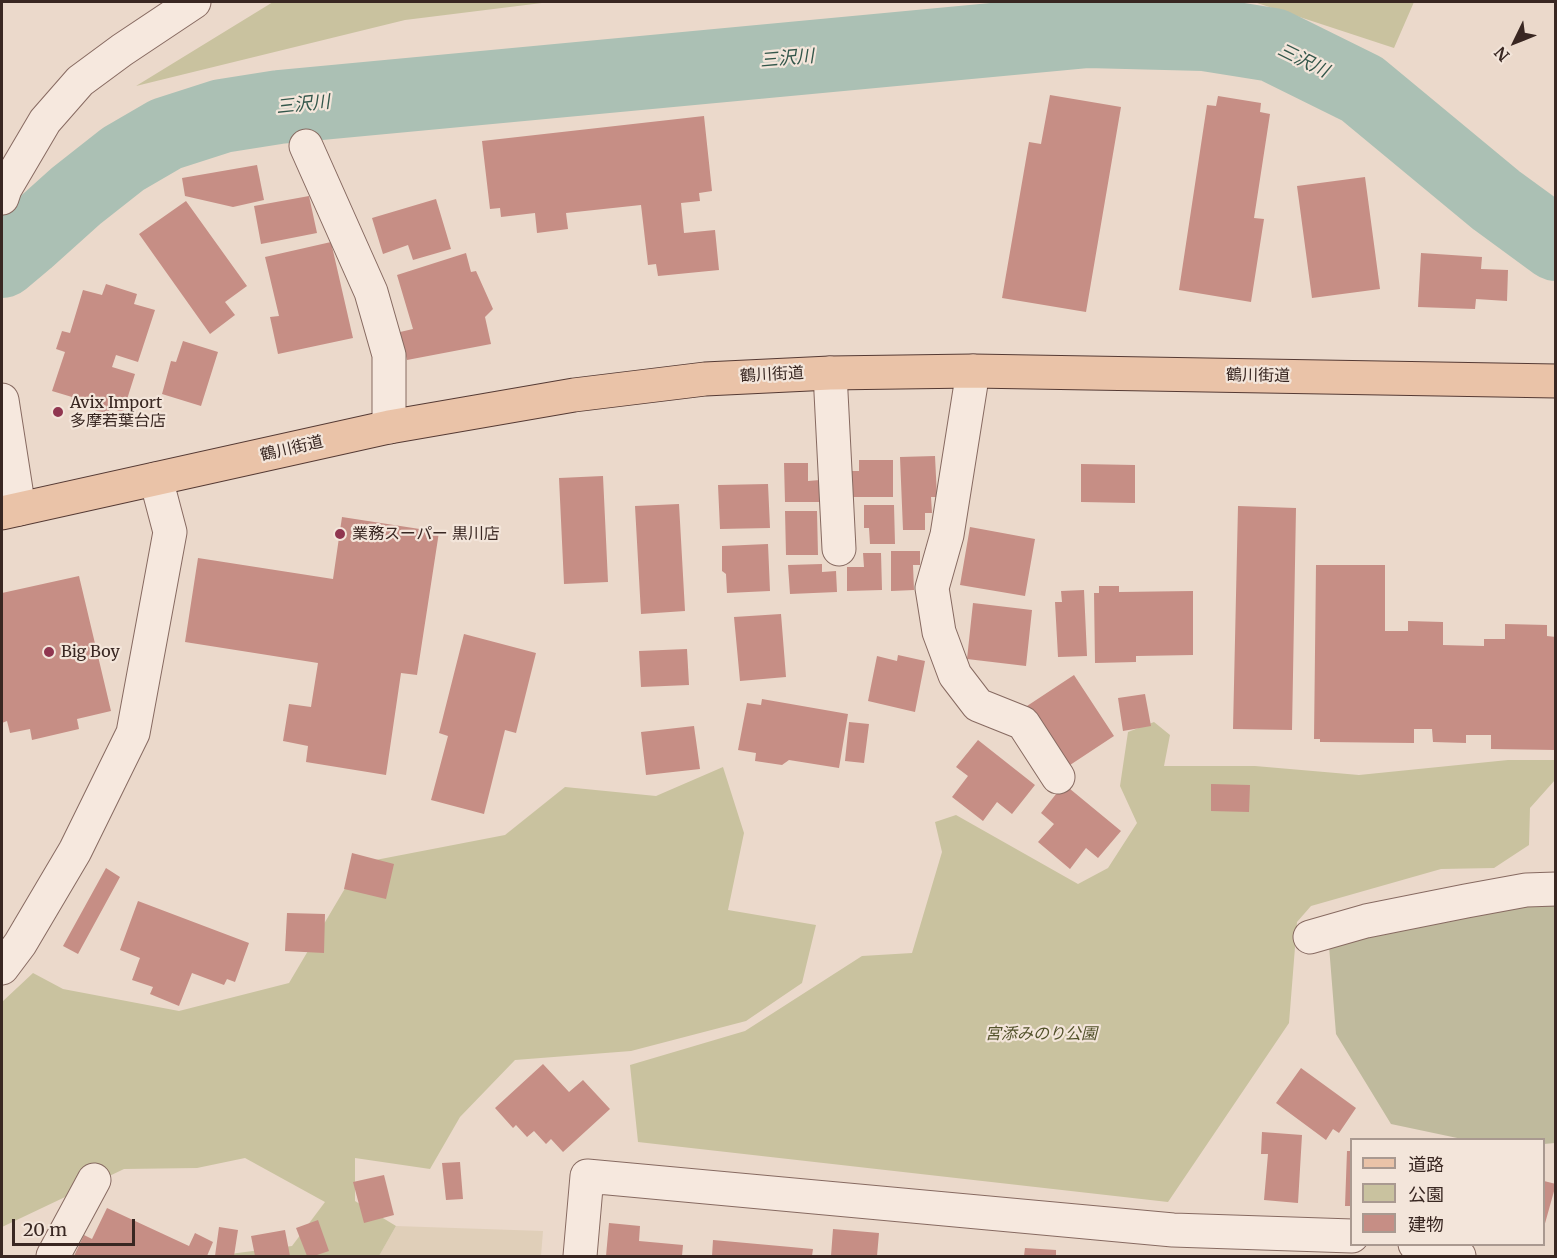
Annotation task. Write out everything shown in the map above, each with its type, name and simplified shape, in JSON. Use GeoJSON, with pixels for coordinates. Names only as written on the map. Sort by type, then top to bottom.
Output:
{"type":"FeatureCollection","features":[{"type":"Feature","properties":{"kind":"main road","name":"鶴川街道"},"geometry":{"type":"LineString","coordinates":[[10,511],[389,427],[574,395],[693,380],[830,373],[973,371],[1556,381]]}},
{"type":"Feature","properties":{"kind":"street"},"geometry":{"type":"LineString","coordinates":[[2,191],[45,121],[80,81],[185,4]]}},
{"type":"Feature","properties":{"kind":"street"},"geometry":{"type":"LineString","coordinates":[[306,146],[371,292],[389,355],[389,427]]}},
{"type":"Feature","properties":{"kind":"street"},"geometry":{"type":"LineString","coordinates":[[973,371],[948,535],[932,588],[939,632],[955,675],[978,705],[1023,723],[1058,777]]}},
{"type":"Feature","properties":{"kind":"street"},"geometry":{"type":"LineString","coordinates":[[830,373],[839,549]]}},
{"type":"Feature","properties":{"kind":"street"},"geometry":{"type":"LineString","coordinates":[[2,400],[10,511]]}},
{"type":"Feature","properties":{"kind":"street"},"geometry":{"type":"LineString","coordinates":[[2,968],[20,944],[75,851],[134,733],[171,532],[156,479]]}},
{"type":"Feature","properties":{"kind":"street"},"geometry":{"type":"LineString","coordinates":[[1310,936],[1366,921],[1466,901],[1526,890],[1556,889]]}},
{"type":"Feature","properties":{"kind":"street"},"geometry":{"type":"LineString","coordinates":[[580,1257],[587,1176],[1172,1244],[1350,1236]]}},
{"type":"Feature","properties":{"kind":"street"},"geometry":{"type":"LineString","coordinates":[[53,1257],[94,1180]]}},
{"type":"Feature","properties":{"kind":"street"},"geometry":{"type":"LineString","coordinates":[[1419,1246],[1459,1257]]}},
{"type":"Feature","properties":{"kind":"shaded area"},"geometry":{"type":"Polygon","coordinates":[[[1527,902],[1555,903],[1555,1143],[1545,1144],[1545,1138],[1457,1138],[1391,1124],[1336,1034],[1329,946],[1527,902]]]}},
{"type":"Feature","properties":{"kind":"shaded area"},"geometry":{"type":"Polygon","coordinates":[[[396,1226],[543,1231],[541,1256],[379,1256],[396,1226]]]}},
{"type":"Feature","properties":{"kind":"green space"},"geometry":{"type":"Polygon","coordinates":[[[273,2],[550,2],[405,20],[136,86],[273,2]]]}},
{"type":"Feature","properties":{"kind":"green space"},"geometry":{"type":"Polygon","coordinates":[[[1254,2],[1414,2],[1394,48],[1254,2]]]}},
{"type":"Feature","properties":{"kind":"green space","name":"宮添みのり公園"},"geometry":{"type":"Polygon","coordinates":[[[1154,722],[1170,735],[1164,766],[1255,766],[1359,775],[1508,760],[1555,760],[1555,780],[1530,808],[1529,845],[1494,868],[1441,869],[1311,906],[1297,922],[1289,1023],[1168,1202],[638,1142],[630,1065],[745,1031],[862,956],[912,953],[942,852],[935,822],[956,815],[1078,884],[1108,868],[1137,823],[1120,786],[1128,732],[1154,722]]]}},
{"type":"Feature","properties":{"kind":"green space"},"geometry":{"type":"Polygon","coordinates":[[[723,767],[744,833],[728,910],[816,925],[802,983],[746,1021],[631,1051],[515,1060],[460,1117],[430,1169],[355,1158],[355,1201],[396,1226],[379,1256],[214,1256],[292,1246],[325,1202],[245,1158],[197,1168],[124,1169],[2,1227],[2,1002],[33,973],[63,989],[179,1011],[289,983],[360,863],[505,835],[565,787],[656,796],[723,767]]]}},
{"type":"Feature","properties":{"kind":"building"},"geometry":{"type":"Polygon","coordinates":[[[1050,95],[1121,107],[1086,312],[1002,298],[1029,142],[1041,144],[1050,95]]]}},
{"type":"Feature","properties":{"kind":"building"},"geometry":{"type":"Polygon","coordinates":[[[1218,96],[1261,103],[1260,112],[1270,114],[1254,218],[1264,219],[1251,302],[1179,290],[1207,105],[1216,106],[1218,96]]]}},
{"type":"Feature","properties":{"kind":"building"},"geometry":{"type":"Polygon","coordinates":[[[704,116],[712,191],[699,193],[700,201],[681,203],[684,233],[715,230],[719,270],[658,276],[656,264],[648,265],[641,205],[566,213],[568,229],[537,233],[535,213],[501,217],[500,208],[490,209],[482,141],[704,116]]]}},
{"type":"Feature","properties":{"kind":"building"},"geometry":{"type":"Polygon","coordinates":[[[257,165],[264,200],[233,207],[185,196],[182,178],[257,165]]]}},
{"type":"Feature","properties":{"kind":"building"},"geometry":{"type":"Polygon","coordinates":[[[1365,177],[1380,289],[1312,298],[1297,186],[1365,177]]]}},
{"type":"Feature","properties":{"kind":"building"},"geometry":{"type":"Polygon","coordinates":[[[309,196],[317,233],[261,244],[254,206],[309,196]]]}},
{"type":"Feature","properties":{"kind":"building"},"geometry":{"type":"Polygon","coordinates":[[[436,199],[451,249],[413,260],[408,245],[383,254],[372,218],[436,199]]]}},
{"type":"Feature","properties":{"kind":"building"},"geometry":{"type":"Polygon","coordinates":[[[186,201],[247,286],[225,302],[235,315],[210,334],[139,234],[186,201]]]}},
{"type":"Feature","properties":{"kind":"building"},"geometry":{"type":"Polygon","coordinates":[[[331,242],[353,338],[278,354],[270,317],[279,316],[265,257],[331,242]]]}},
{"type":"Feature","properties":{"kind":"building"},"geometry":{"type":"Polygon","coordinates":[[[466,253],[471,272],[476,271],[493,309],[485,317],[491,344],[407,360],[400,332],[413,329],[397,275],[466,253]]]}},
{"type":"Feature","properties":{"kind":"building"},"geometry":{"type":"Polygon","coordinates":[[[1421,253],[1482,257],[1481,269],[1508,270],[1507,301],[1476,299],[1475,309],[1418,307],[1421,253]]]}},
{"type":"Feature","properties":{"kind":"building"},"geometry":{"type":"Polygon","coordinates":[[[106,284],[137,294],[134,304],[155,310],[138,362],[116,355],[112,367],[135,374],[123,412],[110,408],[108,414],[70,403],[72,397],[52,391],[65,352],[56,349],[62,331],[70,333],[83,290],[102,295],[106,284]]]}},
{"type":"Feature","properties":{"kind":"building"},"geometry":{"type":"Polygon","coordinates":[[[183,341],[218,352],[201,406],[162,394],[171,361],[176,362],[183,341]]]}},
{"type":"Feature","properties":{"kind":"building"},"geometry":{"type":"Polygon","coordinates":[[[935,456],[937,497],[931,497],[932,513],[925,513],[925,530],[903,530],[900,457],[935,456]]]}},
{"type":"Feature","properties":{"kind":"building"},"geometry":{"type":"Polygon","coordinates":[[[859,460],[893,460],[893,497],[853,497],[852,471],[859,471],[859,460]]]}},
{"type":"Feature","properties":{"kind":"building"},"geometry":{"type":"Polygon","coordinates":[[[784,463],[808,463],[808,481],[820,480],[820,502],[785,502],[784,463]]]}},
{"type":"Feature","properties":{"kind":"building"},"geometry":{"type":"Polygon","coordinates":[[[1081,464],[1135,465],[1135,503],[1081,502],[1081,464]]]}},
{"type":"Feature","properties":{"kind":"building"},"geometry":{"type":"Polygon","coordinates":[[[603,476],[608,582],[564,584],[559,478],[603,476]]]}},
{"type":"Feature","properties":{"kind":"building"},"geometry":{"type":"Polygon","coordinates":[[[768,484],[770,528],[720,529],[718,485],[768,484]]]}},
{"type":"Feature","properties":{"kind":"building"},"geometry":{"type":"Polygon","coordinates":[[[679,504],[685,611],[641,614],[635,506],[679,504]]]}},
{"type":"Feature","properties":{"kind":"building"},"geometry":{"type":"Polygon","coordinates":[[[864,505],[894,505],[895,544],[870,544],[869,528],[864,528],[864,505]]]}},
{"type":"Feature","properties":{"kind":"building"},"geometry":{"type":"Polygon","coordinates":[[[1238,506],[1296,508],[1292,730],[1233,729],[1238,506]]]}},
{"type":"Feature","properties":{"kind":"building"},"geometry":{"type":"Polygon","coordinates":[[[785,511],[817,511],[818,555],[786,555],[785,511]]]}},
{"type":"Feature","properties":{"kind":"building"},"geometry":{"type":"Polygon","coordinates":[[[342,517],[439,532],[417,675],[401,673],[386,775],[306,762],[308,746],[283,741],[289,704],[311,707],[318,663],[185,642],[198,558],[333,579],[342,517]]]}},
{"type":"Feature","properties":{"kind":"building"},"geometry":{"type":"Polygon","coordinates":[[[970,527],[1035,539],[1025,596],[960,585],[970,527]]]}},
{"type":"Feature","properties":{"kind":"building"},"geometry":{"type":"Polygon","coordinates":[[[768,544],[770,591],[727,593],[726,574],[722,571],[722,546],[768,544]]]}},
{"type":"Feature","properties":{"kind":"building"},"geometry":{"type":"Polygon","coordinates":[[[891,551],[920,551],[920,565],[913,565],[914,590],[891,591],[891,551]]]}},
{"type":"Feature","properties":{"kind":"building"},"geometry":{"type":"Polygon","coordinates":[[[863,553],[881,553],[882,590],[847,591],[847,567],[864,567],[863,553]]]}},
{"type":"Feature","properties":{"kind":"building"},"geometry":{"type":"Polygon","coordinates":[[[822,564],[822,572],[836,571],[837,592],[790,594],[788,565],[822,564]]]}},
{"type":"Feature","properties":{"kind":"building"},"geometry":{"type":"Polygon","coordinates":[[[1316,565],[1385,565],[1385,631],[1408,631],[1408,621],[1443,622],[1443,645],[1484,646],[1484,639],[1505,639],[1505,624],[1547,625],[1547,636],[1556,637],[1556,750],[1491,749],[1491,735],[1466,735],[1466,743],[1433,742],[1432,729],[1414,729],[1414,743],[1320,742],[1320,739],[1314,739],[1316,565]]]}},
{"type":"Feature","properties":{"kind":"building","name":"Big Boy"},"geometry":{"type":"Polygon","coordinates":[[[79,576],[111,711],[77,719],[79,729],[32,740],[30,729],[10,733],[7,721],[2,723],[2,593],[79,576]]]}},
{"type":"Feature","properties":{"kind":"building"},"geometry":{"type":"Polygon","coordinates":[[[1099,586],[1119,586],[1119,592],[1193,591],[1193,655],[1136,656],[1136,662],[1095,663],[1094,593],[1099,593],[1099,586]]]}},
{"type":"Feature","properties":{"kind":"building"},"geometry":{"type":"Polygon","coordinates":[[[1084,590],[1087,656],[1058,657],[1055,602],[1062,602],[1061,591],[1084,590]]]}},
{"type":"Feature","properties":{"kind":"building"},"geometry":{"type":"Polygon","coordinates":[[[973,603],[1032,610],[1026,666],[967,659],[973,603]]]}},
{"type":"Feature","properties":{"kind":"building"},"geometry":{"type":"Polygon","coordinates":[[[781,614],[786,677],[740,681],[734,617],[781,614]]]}},
{"type":"Feature","properties":{"kind":"building"},"geometry":{"type":"Polygon","coordinates":[[[464,634],[536,653],[516,733],[505,730],[484,814],[431,800],[448,736],[439,733],[464,634]]]}},
{"type":"Feature","properties":{"kind":"building"},"geometry":{"type":"Polygon","coordinates":[[[687,649],[689,685],[641,687],[639,651],[687,649]]]}},
{"type":"Feature","properties":{"kind":"building"},"geometry":{"type":"Polygon","coordinates":[[[898,655],[925,661],[915,712],[868,701],[877,656],[897,661],[898,655]]]}},
{"type":"Feature","properties":{"kind":"building"},"geometry":{"type":"Polygon","coordinates":[[[1074,675],[1114,736],[1067,767],[1027,706],[1074,675]]]}},
{"type":"Feature","properties":{"kind":"building"},"geometry":{"type":"Polygon","coordinates":[[[1145,694],[1151,726],[1123,731],[1118,698],[1145,694]]]}},
{"type":"Feature","properties":{"kind":"building"},"geometry":{"type":"Polygon","coordinates":[[[762,699],[848,714],[839,768],[789,760],[782,765],[755,761],[756,753],[738,750],[747,703],[761,705],[762,699]]]}},
{"type":"Feature","properties":{"kind":"building"},"geometry":{"type":"Polygon","coordinates":[[[849,722],[869,724],[864,763],[845,761],[849,722]]]}},
{"type":"Feature","properties":{"kind":"building"},"geometry":{"type":"Polygon","coordinates":[[[694,726],[700,769],[646,775],[641,732],[694,726]]]}},
{"type":"Feature","properties":{"kind":"building"},"geometry":{"type":"Polygon","coordinates":[[[978,740],[1035,785],[1012,814],[997,802],[983,821],[952,797],[968,776],[956,767],[978,740]]]}},
{"type":"Feature","properties":{"kind":"building"},"geometry":{"type":"Polygon","coordinates":[[[1064,784],[1121,831],[1098,858],[1086,848],[1070,869],[1038,842],[1054,824],[1041,813],[1064,784]]]}},
{"type":"Feature","properties":{"kind":"building"},"geometry":{"type":"Polygon","coordinates":[[[1211,784],[1250,785],[1249,812],[1211,811],[1211,784]]]}},
{"type":"Feature","properties":{"kind":"building"},"geometry":{"type":"Polygon","coordinates":[[[352,853],[394,864],[386,899],[344,889],[352,853]]]}},
{"type":"Feature","properties":{"kind":"building"},"geometry":{"type":"Polygon","coordinates":[[[106,868],[120,877],[78,954],[63,946],[106,868]]]}},
{"type":"Feature","properties":{"kind":"building"},"geometry":{"type":"Polygon","coordinates":[[[138,901],[249,943],[235,982],[227,979],[224,985],[192,973],[179,1006],[150,994],[153,987],[132,980],[140,958],[120,950],[138,901]]]}},
{"type":"Feature","properties":{"kind":"building"},"geometry":{"type":"Polygon","coordinates":[[[287,913],[325,914],[324,953],[285,951],[287,913]]]}},
{"type":"Feature","properties":{"kind":"building"},"geometry":{"type":"Polygon","coordinates":[[[543,1064],[569,1092],[583,1080],[610,1109],[563,1152],[551,1139],[546,1144],[534,1131],[527,1137],[516,1125],[513,1128],[495,1108],[543,1064]]]}},
{"type":"Feature","properties":{"kind":"building"},"geometry":{"type":"Polygon","coordinates":[[[1301,1068],[1356,1108],[1339,1133],[1333,1129],[1326,1140],[1276,1103],[1301,1068]]]}},
{"type":"Feature","properties":{"kind":"building"},"geometry":{"type":"Polygon","coordinates":[[[1262,1132],[1302,1135],[1298,1203],[1264,1200],[1268,1154],[1261,1154],[1262,1132]]]}},
{"type":"Feature","properties":{"kind":"building"},"geometry":{"type":"Polygon","coordinates":[[[1347,1151],[1350,1151],[1350,1206],[1345,1206],[1347,1151]]]}},
{"type":"Feature","properties":{"kind":"building"},"geometry":{"type":"Polygon","coordinates":[[[460,1162],[463,1199],[446,1200],[442,1163],[460,1162]]]}},
{"type":"Feature","properties":{"kind":"building"},"geometry":{"type":"Polygon","coordinates":[[[384,1175],[394,1215],[364,1223],[353,1182],[384,1175]]]}},
{"type":"Feature","properties":{"kind":"building"},"geometry":{"type":"Polygon","coordinates":[[[1545,1181],[1556,1184],[1545,1223],[1545,1181]]]}},
{"type":"Feature","properties":{"kind":"building"},"geometry":{"type":"Polygon","coordinates":[[[107,1208],[189,1246],[195,1233],[213,1242],[207,1256],[74,1256],[84,1235],[92,1239],[107,1208]]]}},
{"type":"Feature","properties":{"kind":"building"},"geometry":{"type":"Polygon","coordinates":[[[318,1220],[329,1251],[307,1256],[296,1228],[318,1220]]]}},
{"type":"Feature","properties":{"kind":"building"},"geometry":{"type":"Polygon","coordinates":[[[609,1223],[640,1226],[639,1241],[683,1245],[682,1256],[606,1256],[609,1223]]]}},
{"type":"Feature","properties":{"kind":"building"},"geometry":{"type":"Polygon","coordinates":[[[219,1227],[238,1230],[234,1256],[215,1256],[219,1227]]]}},
{"type":"Feature","properties":{"kind":"building"},"geometry":{"type":"Polygon","coordinates":[[[833,1229],[879,1233],[877,1256],[831,1256],[833,1229]]]}},
{"type":"Feature","properties":{"kind":"building"},"geometry":{"type":"Polygon","coordinates":[[[285,1230],[290,1256],[255,1256],[251,1236],[285,1230]]]}},
{"type":"Feature","properties":{"kind":"building"},"geometry":{"type":"Polygon","coordinates":[[[713,1240],[813,1249],[812,1256],[712,1256],[713,1240]]]}},
{"type":"Feature","properties":{"kind":"building"},"geometry":{"type":"Polygon","coordinates":[[[1025,1248],[1056,1250],[1056,1256],[1024,1256],[1025,1248]]]}},
{"type":"Feature","properties":{"kind":"waterway","name":"三沢川"},"geometry":{"type":"LineString","coordinates":[[2,261],[76,196],[123,159],[166,134],[222,116],[279,107],[1088,31],[1204,34],[1273,45],[1362,89],[1496,200],[1556,244]]}},
{"type":"Feature","properties":{"kind":"place","name":"Avix Import 多摩若葉台店"},"geometry":{"type":"Point","coordinates":[58,412]}},
{"type":"Feature","properties":{"kind":"place","name":"業務スーパー 黒川店"},"geometry":{"type":"Point","coordinates":[340,534]}},
{"type":"Feature","properties":{"kind":"place","name":"Big Boy"},"geometry":{"type":"Point","coordinates":[49,652]}}]}
